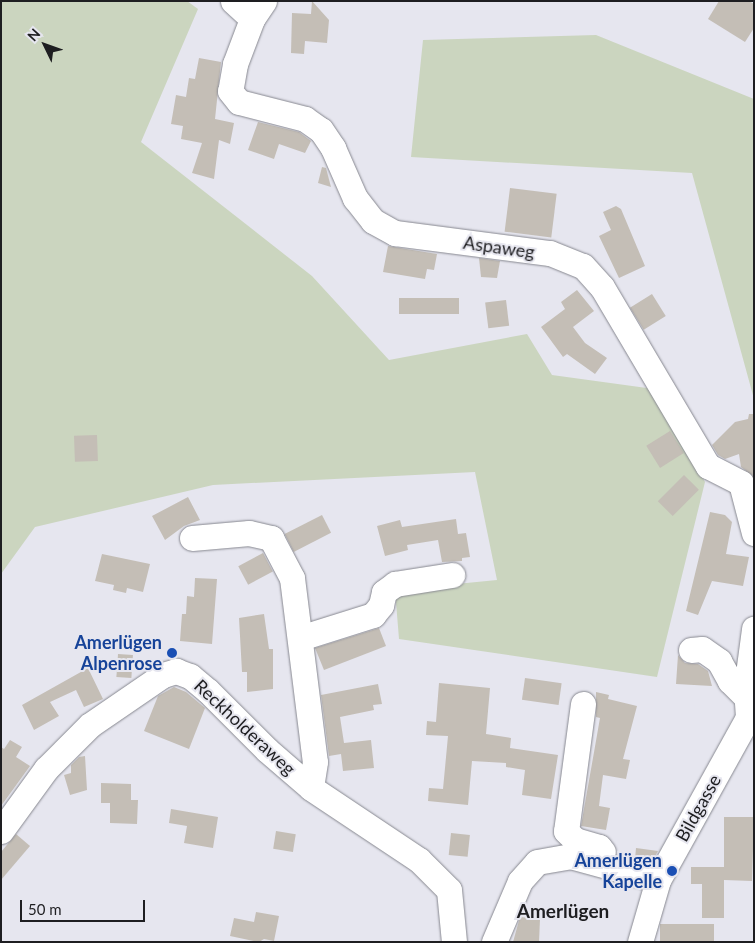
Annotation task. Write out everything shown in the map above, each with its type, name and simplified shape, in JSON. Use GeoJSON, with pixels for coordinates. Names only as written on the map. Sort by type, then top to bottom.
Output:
{"type":"FeatureCollection","features":[{"type":"Feature","properties":{"kind":"street","name":"Aspaweg"},"geometry":{"type":"LineString","coordinates":[[233,1],[258,10],[235,64],[230,91],[238,102],[305,119],[321,130],[333,148],[354,198],[373,221],[395,233],[550,253],[583,266],[602,287],[708,466],[741,483],[754,533]]}},
{"type":"Feature","properties":{"kind":"street","name":"Reckholderaweg"},"geometry":{"type":"LineString","coordinates":[[192,538],[250,533],[271,538],[292,578],[315,762],[311,788]]}},
{"type":"Feature","properties":{"kind":"street"},"geometry":{"type":"LineString","coordinates":[[300,638],[373,615],[381,605],[384,592],[395,584],[452,575]]}},
{"type":"Feature","properties":{"kind":"street"},"geometry":{"type":"LineString","coordinates":[[749,707],[754,629]]}},
{"type":"Feature","properties":{"kind":"street"},"geometry":{"type":"LineString","coordinates":[[692,650],[702,649],[718,661],[749,707]]}},
{"type":"Feature","properties":{"kind":"street","name":"Reckholderaweg"},"geometry":{"type":"LineString","coordinates":[[1,831],[46,769],[90,725],[163,675],[176,671],[190,676],[208,691],[267,750],[311,788],[419,860],[448,890],[454,942]]}},
{"type":"Feature","properties":{"kind":"street"},"geometry":{"type":"LineString","coordinates":[[583,704],[566,831],[575,840],[599,847],[613,867]]}},
{"type":"Feature","properties":{"kind":"street","name":"Bildgasse"},"geometry":{"type":"LineString","coordinates":[[640,942],[658,880],[749,707]]}},
{"type":"Feature","properties":{"kind":"street"},"geometry":{"type":"LineString","coordinates":[[494,942],[520,881],[537,862],[570,856],[658,880]]}},
{"type":"Feature","properties":{"kind":"green space"},"geometry":{"type":"Polygon","coordinates":[[[1,1],[187,1],[198,9],[141,142],[312,276],[389,360],[527,334],[552,375],[654,389],[705,482],[657,677],[399,639],[395,590],[497,580],[475,472],[213,485],[35,527],[1,574],[1,1]]]}},
{"type":"Feature","properties":{"kind":"green space"},"geometry":{"type":"Polygon","coordinates":[[[596,35],[754,99],[754,399],[692,173],[411,157],[423,40],[596,35]]]}},
{"type":"Feature","properties":{"kind":"building"},"geometry":{"type":"Polygon","coordinates":[[[312,1],[329,20],[327,43],[305,41],[304,54],[291,53],[292,13],[311,14],[312,1]]]}},
{"type":"Feature","properties":{"kind":"building"},"geometry":{"type":"Polygon","coordinates":[[[719,1],[749,1],[754,4],[754,28],[745,42],[708,19],[719,1]]]}},
{"type":"Feature","properties":{"kind":"building"},"geometry":{"type":"Polygon","coordinates":[[[199,58],[221,62],[215,119],[234,123],[230,144],[219,140],[214,179],[192,173],[202,143],[181,139],[183,126],[171,124],[176,95],[186,97],[189,78],[195,79],[199,58]]]}},
{"type":"Feature","properties":{"kind":"building"},"geometry":{"type":"Polygon","coordinates":[[[258,122],[299,132],[311,141],[305,153],[279,144],[274,159],[248,150],[258,122]]]}},
{"type":"Feature","properties":{"kind":"building"},"geometry":{"type":"Polygon","coordinates":[[[322,167],[326,168],[331,187],[318,183],[322,167]]]}},
{"type":"Feature","properties":{"kind":"building"},"geometry":{"type":"Polygon","coordinates":[[[510,188],[557,194],[551,237],[505,232],[510,188]]]}},
{"type":"Feature","properties":{"kind":"building"},"geometry":{"type":"Polygon","coordinates":[[[616,206],[621,209],[645,266],[619,278],[599,236],[611,230],[603,212],[616,206]]]}},
{"type":"Feature","properties":{"kind":"building"},"geometry":{"type":"Polygon","coordinates":[[[388,246],[437,254],[434,270],[427,269],[425,279],[383,272],[388,246]]]}},
{"type":"Feature","properties":{"kind":"building"},"geometry":{"type":"Polygon","coordinates":[[[479,258],[500,261],[497,278],[481,277],[479,258]]]}},
{"type":"Feature","properties":{"kind":"building"},"geometry":{"type":"Polygon","coordinates":[[[577,290],[594,311],[573,327],[585,343],[607,358],[595,374],[567,354],[563,357],[541,327],[565,309],[561,302],[577,290]]]}},
{"type":"Feature","properties":{"kind":"building"},"geometry":{"type":"Polygon","coordinates":[[[652,294],[666,316],[644,330],[630,308],[652,294]]]}},
{"type":"Feature","properties":{"kind":"building"},"geometry":{"type":"Polygon","coordinates":[[[399,298],[459,298],[459,314],[399,314],[399,298]]]}},
{"type":"Feature","properties":{"kind":"building"},"geometry":{"type":"Polygon","coordinates":[[[506,300],[509,326],[488,328],[485,303],[506,300]]]}},
{"type":"Feature","properties":{"kind":"building"},"geometry":{"type":"Polygon","coordinates":[[[749,414],[754,414],[754,477],[741,467],[739,454],[725,459],[718,455],[712,445],[735,422],[748,419],[749,414]]]}},
{"type":"Feature","properties":{"kind":"building"},"geometry":{"type":"Polygon","coordinates":[[[670,431],[684,453],[660,468],[646,446],[670,431]]]}},
{"type":"Feature","properties":{"kind":"building"},"geometry":{"type":"Polygon","coordinates":[[[97,435],[98,461],[75,462],[74,436],[97,435]]]}},
{"type":"Feature","properties":{"kind":"building"},"geometry":{"type":"Polygon","coordinates":[[[684,475],[699,490],[673,516],[658,501],[684,475]]]}},
{"type":"Feature","properties":{"kind":"building"},"geometry":{"type":"Polygon","coordinates":[[[188,497],[200,520],[184,526],[165,540],[152,516],[188,497]]]}},
{"type":"Feature","properties":{"kind":"building"},"geometry":{"type":"Polygon","coordinates":[[[710,512],[725,515],[732,522],[726,554],[749,557],[743,586],[712,581],[698,615],[686,611],[710,512]]]}},
{"type":"Feature","properties":{"kind":"building"},"geometry":{"type":"Polygon","coordinates":[[[322,515],[331,533],[294,552],[285,534],[322,515]]]}},
{"type":"Feature","properties":{"kind":"building"},"geometry":{"type":"Polygon","coordinates":[[[456,519],[458,534],[466,533],[470,557],[462,558],[462,561],[442,562],[438,540],[407,545],[408,550],[385,556],[377,526],[400,520],[402,527],[456,519]]]}},
{"type":"Feature","properties":{"kind":"building"},"geometry":{"type":"Polygon","coordinates":[[[263,553],[273,572],[248,585],[238,566],[263,553]]]}},
{"type":"Feature","properties":{"kind":"building"},"geometry":{"type":"Polygon","coordinates":[[[102,554],[150,564],[143,592],[127,588],[126,593],[113,590],[114,585],[95,581],[102,554]]]}},
{"type":"Feature","properties":{"kind":"building"},"geometry":{"type":"Polygon","coordinates":[[[195,578],[217,579],[212,644],[180,641],[182,614],[186,614],[187,596],[194,597],[195,578]]]}},
{"type":"Feature","properties":{"kind":"building"},"geometry":{"type":"Polygon","coordinates":[[[264,614],[269,649],[273,649],[273,689],[247,692],[247,672],[242,672],[239,618],[264,614]]]}},
{"type":"Feature","properties":{"kind":"building"},"geometry":{"type":"Polygon","coordinates":[[[379,628],[386,646],[324,670],[315,648],[379,628]]]}},
{"type":"Feature","properties":{"kind":"building"},"geometry":{"type":"Polygon","coordinates":[[[118,654],[133,655],[131,678],[116,677],[118,654]]]}},
{"type":"Feature","properties":{"kind":"building"},"geometry":{"type":"Polygon","coordinates":[[[678,655],[685,663],[698,664],[708,671],[712,686],[676,684],[678,655]]]}},
{"type":"Feature","properties":{"kind":"building"},"geometry":{"type":"Polygon","coordinates":[[[88,668],[103,699],[84,707],[76,690],[50,702],[59,716],[34,730],[22,705],[88,668]]]}},
{"type":"Feature","properties":{"kind":"building"},"geometry":{"type":"Polygon","coordinates":[[[525,678],[562,683],[559,705],[522,700],[525,678]]]}},
{"type":"Feature","properties":{"kind":"building"},"geometry":{"type":"Polygon","coordinates":[[[439,683],[490,688],[486,734],[511,738],[510,748],[558,755],[551,799],[522,795],[525,770],[506,767],[506,763],[472,761],[468,805],[428,801],[429,788],[443,789],[448,736],[426,735],[427,721],[436,722],[439,683]]]}},
{"type":"Feature","properties":{"kind":"building"},"geometry":{"type":"Polygon","coordinates":[[[378,684],[382,704],[373,705],[374,710],[340,717],[344,743],[371,740],[374,768],[343,771],[341,754],[329,756],[321,695],[378,684]]]}},
{"type":"Feature","properties":{"kind":"building"},"geometry":{"type":"Polygon","coordinates":[[[174,687],[186,692],[205,708],[189,749],[144,731],[158,696],[174,687]]]}},
{"type":"Feature","properties":{"kind":"building"},"geometry":{"type":"Polygon","coordinates":[[[596,692],[609,695],[608,699],[637,706],[623,759],[630,760],[626,779],[603,775],[599,806],[610,808],[606,830],[581,826],[600,718],[596,717],[596,692]]]}},
{"type":"Feature","properties":{"kind":"building"},"geometry":{"type":"Polygon","coordinates":[[[10,740],[22,747],[16,757],[30,766],[1,806],[1,747],[4,749],[10,740]]]}},
{"type":"Feature","properties":{"kind":"building"},"geometry":{"type":"Polygon","coordinates":[[[85,756],[87,790],[70,795],[64,775],[71,773],[71,765],[79,757],[85,756]]]}},
{"type":"Feature","properties":{"kind":"building"},"geometry":{"type":"Polygon","coordinates":[[[101,783],[131,784],[131,800],[138,800],[137,824],[110,823],[110,803],[101,803],[101,783]]]}},
{"type":"Feature","properties":{"kind":"building"},"geometry":{"type":"Polygon","coordinates":[[[171,809],[218,817],[213,848],[184,843],[187,826],[169,823],[171,809]]]}},
{"type":"Feature","properties":{"kind":"building"},"geometry":{"type":"Polygon","coordinates":[[[724,817],[754,817],[752,881],[724,880],[724,918],[702,918],[702,884],[691,884],[691,867],[724,867],[724,817]]]}},
{"type":"Feature","properties":{"kind":"building"},"geometry":{"type":"Polygon","coordinates":[[[276,831],[296,834],[293,852],[273,849],[276,831]]]}},
{"type":"Feature","properties":{"kind":"building"},"geometry":{"type":"Polygon","coordinates":[[[451,833],[470,835],[468,857],[449,855],[451,833]]]}},
{"type":"Feature","properties":{"kind":"building"},"geometry":{"type":"Polygon","coordinates":[[[16,834],[30,846],[1,880],[1,852],[16,834]]]}},
{"type":"Feature","properties":{"kind":"building"},"geometry":{"type":"Polygon","coordinates":[[[636,848],[658,851],[651,863],[635,859],[636,848]]]}},
{"type":"Feature","properties":{"kind":"building"},"geometry":{"type":"Polygon","coordinates":[[[256,912],[279,916],[274,941],[264,939],[259,942],[230,936],[234,918],[254,922],[256,912]]]}},
{"type":"Feature","properties":{"kind":"building"},"geometry":{"type":"Polygon","coordinates":[[[520,917],[540,919],[539,942],[513,942],[520,917]]]}},
{"type":"Feature","properties":{"kind":"building"},"geometry":{"type":"Polygon","coordinates":[[[660,924],[714,924],[714,942],[660,942],[660,924]]]}},
{"type":"Feature","properties":{"kind":"place","name":"Amerlügen Alpenrose"},"geometry":{"type":"Point","coordinates":[172,653]}},
{"type":"Feature","properties":{"kind":"place","name":"Amerlügen Kapelle"},"geometry":{"type":"Point","coordinates":[672,871]}},
{"type":"Feature","properties":{"kind":"district","name":"Amerlügen"},"geometry":{"type":"Point","coordinates":[563,911]}}]}
